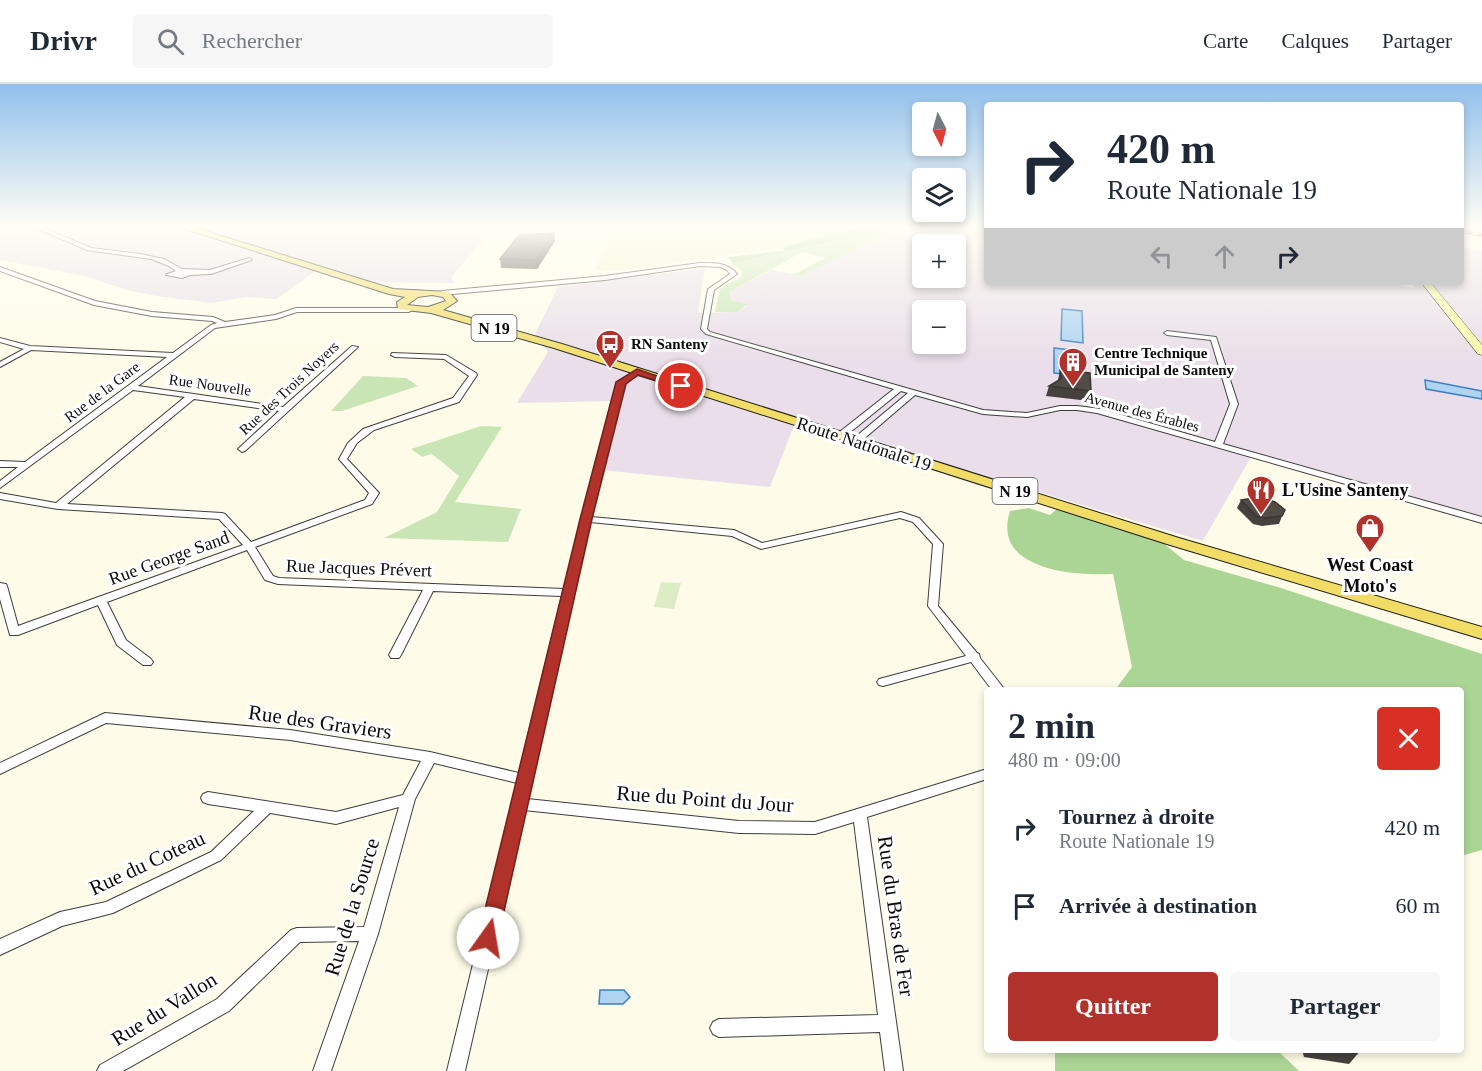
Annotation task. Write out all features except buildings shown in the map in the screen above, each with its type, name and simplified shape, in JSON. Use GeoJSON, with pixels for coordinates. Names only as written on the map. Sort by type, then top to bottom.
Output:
{"type":"FeatureCollection","features":[{"type":"Feature","properties":{"kind":"main road"},"geometry":{"type":"LineString","coordinates":[[321,271],[405,304],[431,310],[450,302]]}},
{"type":"Feature","properties":{"kind":"main road"},"geometry":{"type":"LineString","coordinates":[[322,271],[392,292],[415,295],[442,293]]}},
{"type":"Feature","properties":{"kind":"main road","name":"Route Nationale 19"},"geometry":{"type":"LineString","coordinates":[[442,293],[459,313],[556,346],[1173,541],[1482,633]]}},
{"type":"Feature","properties":{"kind":"main road"},"geometry":{"type":"LineString","coordinates":[[405,304],[415,295]]}},
{"type":"Feature","properties":{"kind":"main road","name":"Route Nationale 19"},"geometry":{"type":"LineString","coordinates":[[431,310],[556,346]]}},
{"type":"Feature","properties":{"kind":"main road","name":"Route Nationale 19"},"geometry":{"type":"LineString","coordinates":[[1173,541],[1246,569],[1482,645]]}},
{"type":"Feature","properties":{"kind":"street"},"geometry":{"type":"LineString","coordinates":[[5,271],[74,298],[101,305],[152,314],[213,319],[222,323],[276,317],[296,310],[380,311],[405,304]]}},
{"type":"Feature","properties":{"kind":"street"},"geometry":{"type":"LineString","coordinates":[[178,271],[169,275],[178,277],[190,273],[214,271]]}},
{"type":"Feature","properties":{"kind":"street","name":"Avenue des Érables"},"geometry":{"type":"LineString","coordinates":[[471,290],[586,281],[655,271]]}},
{"type":"Feature","properties":{"kind":"street","name":"Avenue des Érables"},"geometry":{"type":"LineString","coordinates":[[732,271],[734,274],[711,289],[704,329],[725,338],[983,412],[1027,415],[1060,408],[1098,411],[1482,520]]}},
{"type":"Feature","properties":{"kind":"street"},"geometry":{"type":"LineString","coordinates":[[1427,285],[1482,352]]}},
{"type":"Feature","properties":{"kind":"street"},"geometry":{"type":"LineString","coordinates":[[442,293],[471,290]]}},
{"type":"Feature","properties":{"kind":"street"},"geometry":{"type":"LineString","coordinates":[[450,302],[471,290]]}},
{"type":"Feature","properties":{"kind":"street","name":"Rue de la Gare"},"geometry":{"type":"LineString","coordinates":[[0,485],[213,327],[222,323]]}},
{"type":"Feature","properties":{"kind":"street"},"geometry":{"type":"LineString","coordinates":[[1167,333],[1214,338],[1234,404],[1218,446]]}},
{"type":"Feature","properties":{"kind":"street"},"geometry":{"type":"LineString","coordinates":[[0,340],[30,348],[175,356]]}},
{"type":"Feature","properties":{"kind":"street","name":"Rue des Trois Noyers"},"geometry":{"type":"LineString","coordinates":[[242,449],[354,347]]}},
{"type":"Feature","properties":{"kind":"street"},"geometry":{"type":"LineString","coordinates":[[0,365],[30,348]]}},
{"type":"Feature","properties":{"kind":"street","name":"Rue George Sand"},"geometry":{"type":"LineString","coordinates":[[2,586],[14,632],[102,602],[369,502],[374,493],[346,465],[343,459],[346,451],[360,434],[371,428],[456,400],[473,375],[446,357],[395,355]]}},
{"type":"Feature","properties":{"kind":"street"},"geometry":{"type":"LineString","coordinates":[[456,1071],[586,519],[621,382],[637,372]]}},
{"type":"Feature","properties":{"kind":"street","name":"Rue Nouvelle"},"geometry":{"type":"LineString","coordinates":[[131,387],[285,410]]}},
{"type":"Feature","properties":{"kind":"street"},"geometry":{"type":"LineString","coordinates":[[840,436],[899,389]]}},
{"type":"Feature","properties":{"kind":"street"},"geometry":{"type":"LineString","coordinates":[[856,441],[913,393]]}},
{"type":"Feature","properties":{"kind":"street"},"geometry":{"type":"LineString","coordinates":[[58,506],[192,396]]}},
{"type":"Feature","properties":{"kind":"street"},"geometry":{"type":"LineString","coordinates":[[0,464],[27,465]]}},
{"type":"Feature","properties":{"kind":"street","name":"Rue Jacques Prévert"},"geometry":{"type":"LineString","coordinates":[[0,496],[58,506],[222,516],[250,547],[269,578],[278,581],[570,593]]}},
{"type":"Feature","properties":{"kind":"street"},"geometry":{"type":"LineString","coordinates":[[586,519],[734,533],[761,546],[901,515],[916,520],[938,544],[933,606],[997,687]]}},
{"type":"Feature","properties":{"kind":"street"},"geometry":{"type":"LineString","coordinates":[[395,655],[430,587]]}},
{"type":"Feature","properties":{"kind":"street","name":"Rue George Sand"},"geometry":{"type":"LineString","coordinates":[[102,602],[121,642],[147,662]]}},
{"type":"Feature","properties":{"kind":"street"},"geometry":{"type":"LineString","coordinates":[[883,682],[975,657]]}},
{"type":"Feature","properties":{"kind":"street","name":"Rue des Graviers"},"geometry":{"type":"LineString","coordinates":[[0,769],[105,718],[290,735],[430,757],[526,780]]}},
{"type":"Feature","properties":{"kind":"street","name":"Rue de la Source"},"geometry":{"type":"LineString","coordinates":[[322,1071],[370,934],[408,799],[430,757]]}},
{"type":"Feature","properties":{"kind":"street","name":"Rue du Point du Jour"},"geometry":{"type":"LineString","coordinates":[[520,804],[739,827],[815,828],[984,775]]}},
{"type":"Feature","properties":{"kind":"street"},"geometry":{"type":"LineString","coordinates":[[208,798],[336,818],[408,799]]}},
{"type":"Feature","properties":{"kind":"street","name":"Rue du Coteau"},"geometry":{"type":"LineString","coordinates":[[0,947],[60,919],[108,908],[216,856],[266,808]]}},
{"type":"Feature","properties":{"kind":"street","name":"Rue du Bras de Fer"},"geometry":{"type":"LineString","coordinates":[[860,815],[894,1071]]}},
{"type":"Feature","properties":{"kind":"street","name":"Rue du Vallon"},"geometry":{"type":"LineString","coordinates":[[106,1071],[223,1005],[297,934],[370,934]]}},
{"type":"Feature","properties":{"kind":"street","name":"Rue du Bras de Fer"},"geometry":{"type":"LineString","coordinates":[[718,1028],[888,1023]]}},
{"type":"Feature","properties":{"kind":"shaded area"},"geometry":{"type":"Polygon","coordinates":[[[59,271],[315,271],[277,299],[245,297],[212,303],[127,290],[85,276],[59,271]]]}},
{"type":"Feature","properties":{"kind":"shaded area"},"geometry":{"type":"Polygon","coordinates":[[[334,271],[456,271],[451,277],[455,283],[370,282],[334,271]]]}},
{"type":"Feature","properties":{"kind":"shaded area"},"geometry":{"type":"Polygon","coordinates":[[[681,271],[705,271],[698,313],[737,312],[748,305],[729,300],[729,292],[769,271],[802,276],[812,271],[912,271],[912,288],[966,288],[966,271],[984,271],[984,285],[1398,285],[1415,288],[1412,285],[1464,285],[1464,271],[1482,271],[1482,520],[1252,455],[1203,541],[796,420],[770,487],[601,470],[615,401],[517,403],[548,352],[535,334],[558,287],[681,271]]]}},
{"type":"Feature","properties":{"kind":"green space"},"geometry":{"type":"Polygon","coordinates":[[[742,271],[767,271],[729,292],[730,300],[748,304],[737,312],[715,312],[720,289],[741,277],[742,271]]]}},
{"type":"Feature","properties":{"kind":"green space"},"geometry":{"type":"Polygon","coordinates":[[[800,271],[812,271],[802,276],[793,275],[800,271]]]}},
{"type":"Feature","properties":{"kind":"green space"},"geometry":{"type":"Polygon","coordinates":[[[363,376],[406,378],[418,386],[342,411],[331,411],[363,376]]]}},
{"type":"Feature","properties":{"kind":"green space"},"geometry":{"type":"Polygon","coordinates":[[[481,426],[502,427],[455,502],[521,509],[508,542],[384,538],[437,512],[459,476],[432,454],[422,457],[411,449],[481,426]]]}},
{"type":"Feature","properties":{"kind":"green space"},"geometry":{"type":"Polygon","coordinates":[[[1029,508],[1050,515],[1057,509],[1157,538],[1184,560],[1281,588],[1482,654],[1482,850],[1464,855],[1464,687],[1117,687],[1132,667],[1113,574],[1058,571],[1024,557],[1013,546],[1007,531],[1010,511],[1029,508]]]}},
{"type":"Feature","properties":{"kind":"green space"},"geometry":{"type":"Polygon","coordinates":[[[661,582],[681,583],[674,609],[654,607],[661,582]]]}},
{"type":"Feature","properties":{"kind":"green space"},"geometry":{"type":"Polygon","coordinates":[[[1055,1053],[1280,1053],[1299,1071],[1055,1071],[1055,1053]]]}},
{"type":"Feature","properties":{"kind":"water"},"geometry":{"type":"Polygon","coordinates":[[[1062,309],[1082,311],[1083,343],[1061,340],[1062,309]]]}},
{"type":"Feature","properties":{"kind":"water"},"geometry":{"type":"Polygon","coordinates":[[[1054,348],[1081,351],[1083,376],[1054,373],[1054,348]]]}},
{"type":"Feature","properties":{"kind":"water"},"geometry":{"type":"Polygon","coordinates":[[[1425,380],[1482,391],[1482,399],[1426,389],[1425,380]]]}},
{"type":"Feature","properties":{"kind":"water"},"geometry":{"type":"Polygon","coordinates":[[[600,990],[624,990],[630,997],[623,1004],[599,1004],[600,990]]]}},
{"type":"Feature","properties":{"kind":"place","name":"RN Santeny"},"geometry":{"type":"Point","coordinates":[610,370]}},
{"type":"Feature","properties":{"kind":"place","name":"Centre Technique Municipal de Santeny"},"geometry":{"type":"Point","coordinates":[1073,388]}},
{"type":"Feature","properties":{"kind":"place","name":"L'Usine Santeny"},"geometry":{"type":"Point","coordinates":[1261,516]}},
{"type":"Feature","properties":{"kind":"place","name":"West Coast Moto's"},"geometry":{"type":"Point","coordinates":[1370,554]}},
{"type":"Feature","properties":{"kind":"route"},"geometry":{"type":"LineString","coordinates":[[488,938],[586,519],[621,382],[637,372],[681,386]]}}]}
